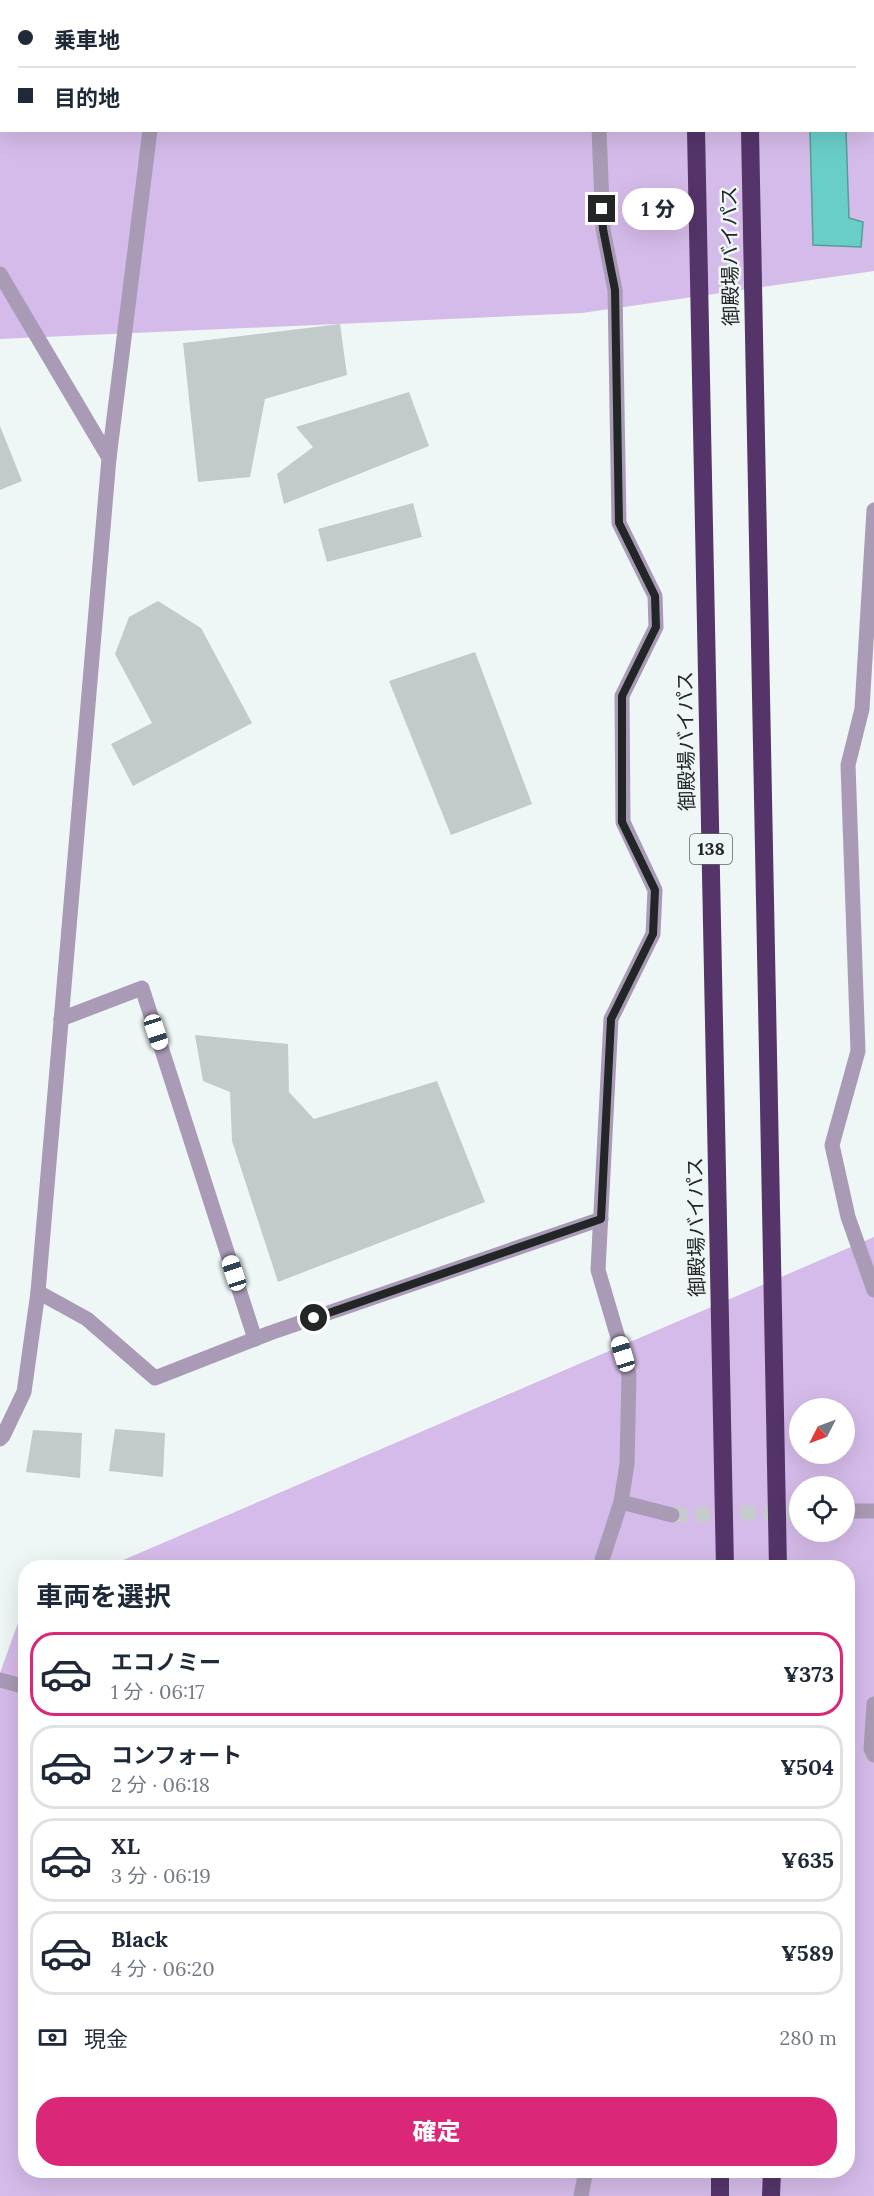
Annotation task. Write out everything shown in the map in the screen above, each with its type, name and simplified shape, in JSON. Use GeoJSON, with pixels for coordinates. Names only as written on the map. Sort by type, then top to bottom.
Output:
{"type":"FeatureCollection","features":[{"type":"Feature","properties":{"kind":"highway","name":"御殿場バイパス"},"geometry":{"type":"LineString","coordinates":[[696,132],[725,1560]]}},
{"type":"Feature","properties":{"kind":"highway","name":"御殿場バイパス"},"geometry":{"type":"LineString","coordinates":[[750,132],[778,1560]]}},
{"type":"Feature","properties":{"kind":"highway"},"geometry":{"type":"LineString","coordinates":[[720,2178],[720,2196]]}},
{"type":"Feature","properties":{"kind":"highway"},"geometry":{"type":"LineString","coordinates":[[771,2196],[772,2178]]}},
{"type":"Feature","properties":{"kind":"street"},"geometry":{"type":"LineString","coordinates":[[0,1439],[24,1392],[38,1292],[109,458],[150,132]]}},
{"type":"Feature","properties":{"kind":"street"},"geometry":{"type":"LineString","coordinates":[[598,132],[603,229],[615,290],[619,523],[655,596],[656,627],[622,696],[622,822],[655,890],[653,934],[611,1019],[598,1270],[629,1375],[627,1464],[621,1502],[602,1560]]}},
{"type":"Feature","properties":{"kind":"street"},"geometry":{"type":"LineString","coordinates":[[0,274],[109,458]]}},
{"type":"Feature","properties":{"kind":"street"},"geometry":{"type":"LineString","coordinates":[[874,510],[862,709],[848,765],[858,1051],[832,1145],[848,1217],[874,1290]]}},
{"type":"Feature","properties":{"kind":"street"},"geometry":{"type":"LineString","coordinates":[[61,1019],[142,988],[255,1339]]}},
{"type":"Feature","properties":{"kind":"street"},"geometry":{"type":"LineString","coordinates":[[38,1292],[87,1319],[155,1378],[255,1339],[601,1219]]}},
{"type":"Feature","properties":{"kind":"street"},"geometry":{"type":"LineString","coordinates":[[621,1502],[672,1515]]}},
{"type":"Feature","properties":{"kind":"street"},"geometry":{"type":"LineString","coordinates":[[855,1511],[874,1511]]}},
{"type":"Feature","properties":{"kind":"street"},"geometry":{"type":"LineString","coordinates":[[0,1680],[18,1685]]}},
{"type":"Feature","properties":{"kind":"street"},"geometry":{"type":"LineString","coordinates":[[874,1704],[871,1749],[874,1755]]}},
{"type":"Feature","properties":{"kind":"street"},"geometry":{"type":"LineString","coordinates":[[581,2196],[584,2178]]}},
{"type":"Feature","properties":{"kind":"shaded area"},"geometry":{"type":"Polygon","coordinates":[[[0,132],[874,132],[874,271],[582,313],[0,339],[0,132]]]}},
{"type":"Feature","properties":{"kind":"shaded area"},"geometry":{"type":"Polygon","coordinates":[[[874,1237],[874,2196],[0,2196],[0,1673],[18,1623],[18,2178],[855,2178],[855,1560],[123,1560],[874,1237]]]}},
{"type":"Feature","properties":{"kind":"water"},"geometry":{"type":"Polygon","coordinates":[[[810,132],[846,132],[849,218],[863,222],[861,247],[813,245],[810,132]]]}},
{"type":"Feature","properties":{"kind":"building"},"geometry":{"type":"Polygon","coordinates":[[[340,324],[347,375],[265,399],[250,477],[198,482],[183,343],[340,324]]]}},
{"type":"Feature","properties":{"kind":"building"},"geometry":{"type":"Polygon","coordinates":[[[409,392],[429,446],[284,504],[277,474],[313,447],[296,427],[409,392]]]}},
{"type":"Feature","properties":{"kind":"building"},"geometry":{"type":"Polygon","coordinates":[[[0,426],[22,481],[0,490],[0,426]]]}},
{"type":"Feature","properties":{"kind":"building"},"geometry":{"type":"Polygon","coordinates":[[[413,503],[422,537],[327,562],[318,529],[413,503]]]}},
{"type":"Feature","properties":{"kind":"building"},"geometry":{"type":"Polygon","coordinates":[[[158,601],[201,628],[252,723],[133,786],[111,744],[152,723],[115,654],[129,617],[158,601]]]}},
{"type":"Feature","properties":{"kind":"building"},"geometry":{"type":"Polygon","coordinates":[[[475,652],[532,804],[451,835],[389,681],[475,652]]]}},
{"type":"Feature","properties":{"kind":"building"},"geometry":{"type":"Polygon","coordinates":[[[195,1035],[288,1044],[289,1092],[314,1119],[437,1081],[485,1202],[278,1282],[232,1141],[230,1092],[203,1081],[195,1035]]]}},
{"type":"Feature","properties":{"kind":"building"},"geometry":{"type":"Polygon","coordinates":[[[115,1429],[165,1433],[163,1477],[109,1471],[115,1429]]]}},
{"type":"Feature","properties":{"kind":"building"},"geometry":{"type":"Polygon","coordinates":[[[33,1430],[82,1433],[80,1478],[26,1472],[33,1430]]]}},
{"type":"Feature","properties":{"kind":"tunnel"},"geometry":{"type":"LineString","coordinates":[[672,1515],[789,1512]]}},
{"type":"Feature","properties":{"kind":"route"},"geometry":{"type":"LineString","coordinates":[[314,1318],[601,1219],[611,1019],[653,934],[655,890],[622,822],[622,696],[656,627],[655,596],[619,523],[615,290],[603,229],[602,209]]}}]}
